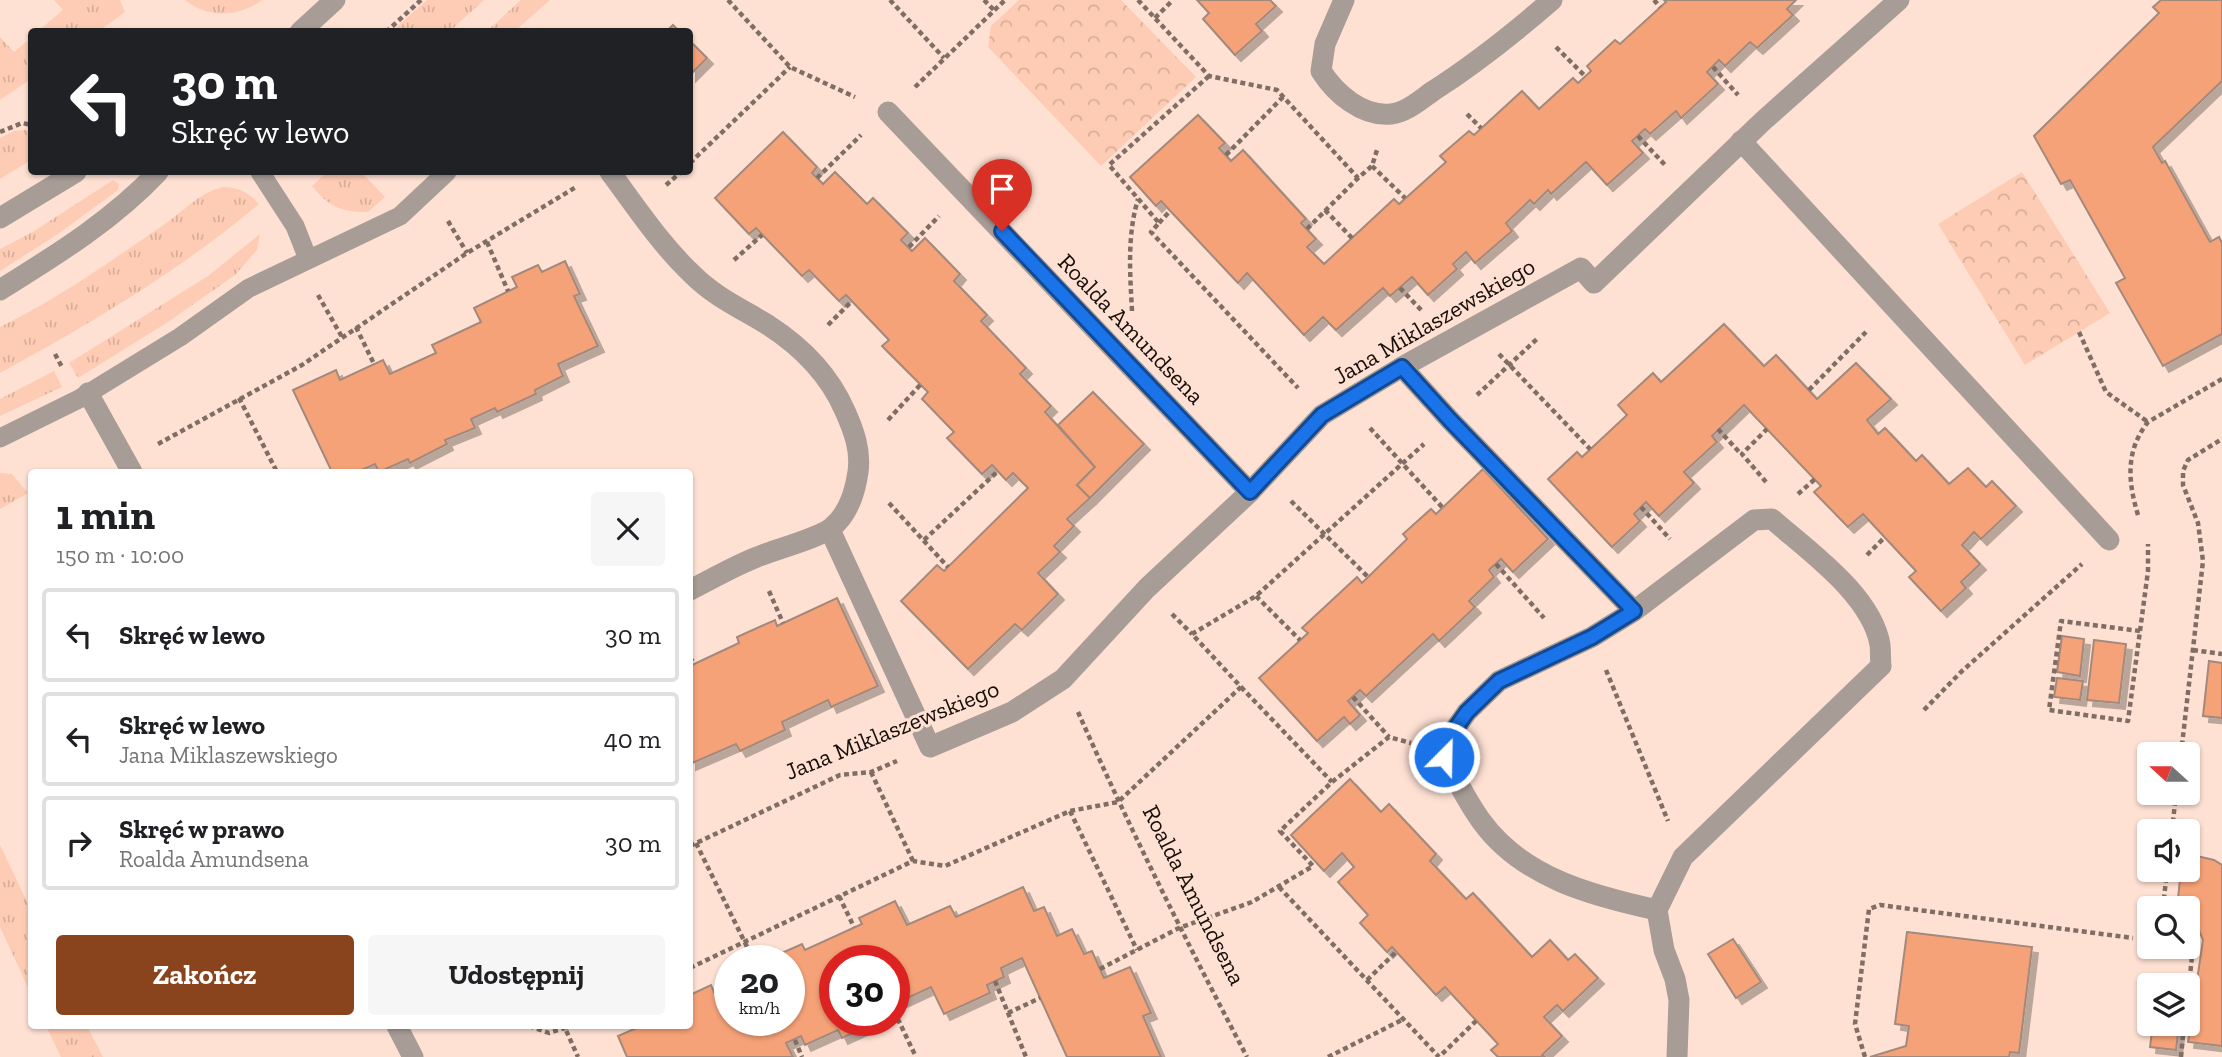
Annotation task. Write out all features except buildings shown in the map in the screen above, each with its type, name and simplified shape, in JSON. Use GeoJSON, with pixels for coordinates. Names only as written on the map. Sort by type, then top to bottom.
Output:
{"type":"FeatureCollection","features":[{"type":"Feature","properties":{"kind":"street"},"geometry":{"type":"LineString","coordinates":[[304,28],[335,0]]}},
{"type":"Feature","properties":{"kind":"street"},"geometry":{"type":"LineString","coordinates":[[1344,0],[1325,44],[1321,71],[1331,88],[1350,102],[1388,114],[1403,111],[1461,74],[1552,0]]}},
{"type":"Feature","properties":{"kind":"street","name":"Jana Miklaszewskiego"},"geometry":{"type":"LineString","coordinates":[[930,747],[1012,712],[1063,679],[1147,589],[1250,492],[1322,415],[1402,367],[1581,268],[1594,283],[1741,141],[1899,0]]}},
{"type":"Feature","properties":{"kind":"street","name":"Roalda Amundsena"},"geometry":{"type":"LineString","coordinates":[[888,112],[1250,492]]}},
{"type":"Feature","properties":{"kind":"street"},"geometry":{"type":"LineString","coordinates":[[1741,141],[2109,540]]}},
{"type":"Feature","properties":{"kind":"street"},"geometry":{"type":"LineString","coordinates":[[0,218],[71,175]]}},
{"type":"Feature","properties":{"kind":"street"},"geometry":{"type":"LineString","coordinates":[[0,290],[133,198],[155,175]]}},
{"type":"Feature","properties":{"kind":"street"},"geometry":{"type":"LineString","coordinates":[[612,175],[693,275],[710,290],[802,349],[832,384],[854,430],[859,463],[856,485],[847,510],[830,530],[753,558],[693,588]]}},
{"type":"Feature","properties":{"kind":"street"},"geometry":{"type":"LineString","coordinates":[[1402,367],[1634,611]]}},
{"type":"Feature","properties":{"kind":"street"},"geometry":{"type":"LineString","coordinates":[[88,393],[129,467]]}},
{"type":"Feature","properties":{"kind":"street"},"geometry":{"type":"LineString","coordinates":[[1657,909],[1581,891],[1545,875],[1515,854],[1482,823],[1444,757],[1450,736],[1467,712],[1499,681],[1592,637],[1634,611],[1754,520],[1772,519],[1842,580],[1872,622],[1880,643],[1881,666],[1683,858],[1657,909],[1664,950],[1675,979],[1679,1000],[1677,1057]]}},
{"type":"Feature","properties":{"kind":"street"},"geometry":{"type":"LineString","coordinates":[[830,530],[930,747]]}},
{"type":"Feature","properties":{"kind":"street"},"geometry":{"type":"LineString","coordinates":[[399,1029],[413,1057]]}},
{"type":"Feature","properties":{"kind":"lane"},"geometry":{"type":"LineString","coordinates":[[262,175],[295,226],[308,259]]}},
{"type":"Feature","properties":{"kind":"lane"},"geometry":{"type":"LineString","coordinates":[[0,438],[88,393],[180,337],[249,288],[400,216],[444,175]]}},
{"type":"Feature","properties":{"kind":"path"},"geometry":{"type":"LineString","coordinates":[[390,28],[421,0]]}},
{"type":"Feature","properties":{"kind":"path"},"geometry":{"type":"LineString","coordinates":[[728,0],[790,67],[888,112],[1005,0]]}},
{"type":"Feature","properties":{"kind":"path"},"geometry":{"type":"LineString","coordinates":[[890,0],[944,59]]}},
{"type":"Feature","properties":{"kind":"path"},"geometry":{"type":"LineString","coordinates":[[984,0],[994,10]]}},
{"type":"Feature","properties":{"kind":"path"},"geometry":{"type":"LineString","coordinates":[[1138,0],[1209,76],[1277,90],[1358,178]]}},
{"type":"Feature","properties":{"kind":"path"},"geometry":{"type":"LineString","coordinates":[[1155,18],[1173,0]]}},
{"type":"Feature","properties":{"kind":"path"},"geometry":{"type":"LineString","coordinates":[[1654,0],[1660,7]]}},
{"type":"Feature","properties":{"kind":"path"},"geometry":{"type":"LineString","coordinates":[[693,160],[790,67]]}},
{"type":"Feature","properties":{"kind":"path"},"geometry":{"type":"LineString","coordinates":[[1713,67],[1719,74]]}},
{"type":"Feature","properties":{"kind":"path"},"geometry":{"type":"LineString","coordinates":[[1159,223],[1109,165],[1209,76]]}},
{"type":"Feature","properties":{"kind":"path"},"geometry":{"type":"LineString","coordinates":[[1226,155],[1283,97]]}},
{"type":"Feature","properties":{"kind":"path"},"geometry":{"type":"LineString","coordinates":[[1307,229],[1372,166],[1388,114]]}},
{"type":"Feature","properties":{"kind":"path"},"geometry":{"type":"LineString","coordinates":[[0,132],[22,123],[28,124]]}},
{"type":"Feature","properties":{"kind":"path"},"geometry":{"type":"LineString","coordinates":[[1638,136],[1647,146]]}},
{"type":"Feature","properties":{"kind":"path"},"geometry":{"type":"LineString","coordinates":[[817,178],[831,165]]}},
{"type":"Feature","properties":{"kind":"path"},"geometry":{"type":"LineString","coordinates":[[1372,166],[1405,198]]}},
{"type":"Feature","properties":{"kind":"path"},"geometry":{"type":"LineString","coordinates":[[129,467],[239,398],[302,365],[486,242],[578,186]]}},
{"type":"Feature","properties":{"kind":"path"},"geometry":{"type":"LineString","coordinates":[[1135,372],[1129,258],[1133,217],[1138,198]]}},
{"type":"Feature","properties":{"kind":"path"},"geometry":{"type":"LineString","coordinates":[[1325,210],[1352,238]]}},
{"type":"Feature","properties":{"kind":"path"},"geometry":{"type":"LineString","coordinates":[[1170,211],[1151,232],[1322,415]]}},
{"type":"Feature","properties":{"kind":"path"},"geometry":{"type":"LineString","coordinates":[[909,247],[928,228]]}},
{"type":"Feature","properties":{"kind":"path"},"geometry":{"type":"LineString","coordinates":[[724,269],[762,235]]}},
{"type":"Feature","properties":{"kind":"path"},"geometry":{"type":"LineString","coordinates":[[486,242],[508,291]]}},
{"type":"Feature","properties":{"kind":"path"},"geometry":{"type":"LineString","coordinates":[[308,259],[312,285],[342,337]]}},
{"type":"Feature","properties":{"kind":"path"},"geometry":{"type":"LineString","coordinates":[[843,310],[852,301]]}},
{"type":"Feature","properties":{"kind":"path"},"geometry":{"type":"LineString","coordinates":[[356,327],[374,365]]}},
{"type":"Feature","properties":{"kind":"path"},"geometry":{"type":"LineString","coordinates":[[1332,782],[1192,634],[1256,596],[1548,328]]}},
{"type":"Feature","properties":{"kind":"path"},"geometry":{"type":"LineString","coordinates":[[1809,390],[1867,331]]}},
{"type":"Feature","properties":{"kind":"path"},"geometry":{"type":"LineString","coordinates":[[2079,332],[2106,392],[2148,422]]}},
{"type":"Feature","properties":{"kind":"path"},"geometry":{"type":"LineString","coordinates":[[1510,365],[1590,449]]}},
{"type":"Feature","properties":{"kind":"path"},"geometry":{"type":"LineString","coordinates":[[2142,527],[2129,478],[2133,450],[2148,422],[2222,379]]}},
{"type":"Feature","properties":{"kind":"path"},"geometry":{"type":"LineString","coordinates":[[877,423],[888,421],[920,384]]}},
{"type":"Feature","properties":{"kind":"path"},"geometry":{"type":"LineString","coordinates":[[239,398],[274,469]]}},
{"type":"Feature","properties":{"kind":"path"},"geometry":{"type":"LineString","coordinates":[[1346,401],[1442,508]]}},
{"type":"Feature","properties":{"kind":"path"},"geometry":{"type":"LineString","coordinates":[[1718,429],[1742,454]]}},
{"type":"Feature","properties":{"kind":"path"},"geometry":{"type":"LineString","coordinates":[[1749,446],[1768,429]]}},
{"type":"Feature","properties":{"kind":"path"},"geometry":{"type":"LineString","coordinates":[[2182,742],[2203,561],[2198,523],[2183,485],[2183,471],[2188,460],[2222,439]]}},
{"type":"Feature","properties":{"kind":"path"},"geometry":{"type":"LineString","coordinates":[[924,540],[998,471]]}},
{"type":"Feature","properties":{"kind":"path"},"geometry":{"type":"LineString","coordinates":[[1266,476],[1368,577]]}},
{"type":"Feature","properties":{"kind":"path"},"geometry":{"type":"LineString","coordinates":[[1804,489],[1815,479]]}},
{"type":"Feature","properties":{"kind":"path"},"geometry":{"type":"LineString","coordinates":[[888,502],[948,567]]}},
{"type":"Feature","properties":{"kind":"path"},"geometry":{"type":"LineString","coordinates":[[1641,507],[1660,528]]}},
{"type":"Feature","properties":{"kind":"path"},"geometry":{"type":"LineString","coordinates":[[2140,631],[2061,621],[2049,710],[2128,721],[2140,631],[2148,571],[2148,546],[2145,536]]}},
{"type":"Feature","properties":{"kind":"path"},"geometry":{"type":"LineString","coordinates":[[1871,552],[1884,538]]}},
{"type":"Feature","properties":{"kind":"path"},"geometry":{"type":"LineString","coordinates":[[1924,710],[1961,672],[2109,540]]}},
{"type":"Feature","properties":{"kind":"path"},"geometry":{"type":"LineString","coordinates":[[1496,564],[1515,585]]}},
{"type":"Feature","properties":{"kind":"path"},"geometry":{"type":"LineString","coordinates":[[1256,596],[1300,640]]}},
{"type":"Feature","properties":{"kind":"path"},"geometry":{"type":"LineString","coordinates":[[1592,637],[1683,858]]}},
{"type":"Feature","properties":{"kind":"path"},"geometry":{"type":"LineString","coordinates":[[2193,650],[2222,654]]}},
{"type":"Feature","properties":{"kind":"path","name":"Roalda Amundsena"},"geometry":{"type":"LineString","coordinates":[[1063,679],[1179,928],[1247,1057]]}},
{"type":"Feature","properties":{"kind":"path"},"geometry":{"type":"LineString","coordinates":[[693,967],[913,861],[946,866],[1070,811],[1118,802],[1241,687]]}},
{"type":"Feature","properties":{"kind":"path"},"geometry":{"type":"LineString","coordinates":[[1353,697],[1389,737],[1409,742],[1444,757]]}},
{"type":"Feature","properties":{"kind":"path"},"geometry":{"type":"LineString","coordinates":[[1100,969],[1179,928],[1252,902],[1315,865],[1280,831],[1332,782],[1389,737]]}},
{"type":"Feature","properties":{"kind":"path","name":"Jana Miklaszewskiego"},"geometry":{"type":"LineString","coordinates":[[693,844],[840,775],[872,772],[930,747]]}},
{"type":"Feature","properties":{"kind":"path"},"geometry":{"type":"LineString","coordinates":[[872,772],[913,861]]}},
{"type":"Feature","properties":{"kind":"path"},"geometry":{"type":"LineString","coordinates":[[1070,811],[1137,950]]}},
{"type":"Feature","properties":{"kind":"path"},"geometry":{"type":"LineString","coordinates":[[696,842],[746,945]]}},
{"type":"Feature","properties":{"kind":"path"},"geometry":{"type":"LineString","coordinates":[[1279,887],[1439,1057],[1476,1021]]}},
{"type":"Feature","properties":{"kind":"path"},"geometry":{"type":"LineString","coordinates":[[839,896],[854,927]]}},
{"type":"Feature","properties":{"kind":"path"},"geometry":{"type":"LineString","coordinates":[[1865,1057],[1856,1024],[1869,909],[1880,905],[2133,938]]}},
{"type":"Feature","properties":{"kind":"path"},"geometry":{"type":"LineString","coordinates":[[1367,980],[1396,952]]}},
{"type":"Feature","properties":{"kind":"path"},"geometry":{"type":"LineString","coordinates":[[995,981],[1026,1057]]}},
{"type":"Feature","properties":{"kind":"path"},"geometry":{"type":"LineString","coordinates":[[1008,1013],[1040,998]]}},
{"type":"Feature","properties":{"kind":"path"},"geometry":{"type":"LineString","coordinates":[[1328,1057],[1404,1019]]}},
{"type":"Feature","properties":{"kind":"path"},"geometry":{"type":"LineString","coordinates":[[538,1029],[550,1033],[561,1029]]}},
{"type":"Feature","properties":{"kind":"path"},"geometry":{"type":"LineString","coordinates":[[568,1029],[578,1057]]}},
{"type":"Feature","properties":{"kind":"path"},"geometry":{"type":"LineString","coordinates":[[906,1036],[916,1057]]}},
{"type":"Feature","properties":{"kind":"path"},"geometry":{"type":"LineString","coordinates":[[2181,1057],[2183,1036]]}},
{"type":"Feature","properties":{"kind":"path"},"geometry":{"type":"LineString","coordinates":[[795,1040],[802,1057]]}},
{"type":"Feature","properties":{"kind":"green space"},"geometry":{"type":"Polygon","coordinates":[[[54,0],[120,0],[125,12],[103,28],[42,28],[63,10],[54,0]]]}},
{"type":"Feature","properties":{"kind":"green space"},"geometry":{"type":"Polygon","coordinates":[[[185,0],[262,0],[244,10],[213,13],[185,0]]]}},
{"type":"Feature","properties":{"kind":"green space"},"geometry":{"type":"Polygon","coordinates":[[[427,0],[484,0],[453,28],[395,28],[427,0]]]}},
{"type":"Feature","properties":{"kind":"green space"},"geometry":{"type":"Polygon","coordinates":[[[521,0],[550,0],[518,28],[490,28],[521,0]]]}},
{"type":"Feature","properties":{"kind":"green space"},"geometry":{"type":"Polygon","coordinates":[[[1019,0],[1121,0],[1196,77],[1101,166],[988,47],[991,26],[1019,0]]]}},
{"type":"Feature","properties":{"kind":"green space"},"geometry":{"type":"Polygon","coordinates":[[[0,37],[14,52],[28,40],[28,81],[0,100],[0,37]]]}},
{"type":"Feature","properties":{"kind":"green space"},"geometry":{"type":"Polygon","coordinates":[[[14,131],[28,131],[28,162],[0,179],[0,138],[14,131]]]}},
{"type":"Feature","properties":{"kind":"green space"},"geometry":{"type":"Polygon","coordinates":[[[2022,172],[2110,313],[2025,365],[1938,224],[2022,172]]]}},
{"type":"Feature","properties":{"kind":"green space"},"geometry":{"type":"Polygon","coordinates":[[[324,175],[364,175],[385,197],[368,212],[350,211],[336,207],[312,186],[324,175]]]}},
{"type":"Feature","properties":{"kind":"green space"},"geometry":{"type":"Polygon","coordinates":[[[113,180],[119,184],[118,190],[58,234],[0,271],[0,249],[31,233],[113,180]]]}},
{"type":"Feature","properties":{"kind":"green space"},"geometry":{"type":"Polygon","coordinates":[[[224,187],[243,191],[259,204],[167,274],[0,373],[0,327],[84,279],[200,197],[224,187]]]}},
{"type":"Feature","properties":{"kind":"green space"},"geometry":{"type":"Polygon","coordinates":[[[260,234],[257,250],[235,275],[168,322],[78,378],[69,363],[208,276],[260,234]]]}},
{"type":"Feature","properties":{"kind":"green space"},"geometry":{"type":"Polygon","coordinates":[[[54,371],[62,387],[0,416],[0,399],[54,371]]]}},
{"type":"Feature","properties":{"kind":"green space"},"geometry":{"type":"Polygon","coordinates":[[[0,473],[12,474],[28,493],[0,509],[0,473]]]}},
{"type":"Feature","properties":{"kind":"green space"},"geometry":{"type":"Polygon","coordinates":[[[0,845],[28,904],[28,988],[0,927],[0,845]]]}},
{"type":"Feature","properties":{"kind":"green space"},"geometry":{"type":"Polygon","coordinates":[[[47,1029],[89,1029],[103,1057],[61,1057],[47,1029]]]}},
{"type":"Feature","properties":{"kind":"route"},"geometry":{"type":"LineString","coordinates":[[1002,231],[1250,492],[1322,415],[1402,367],[1634,611],[1592,637],[1499,681],[1467,712],[1450,736],[1444,757]]}}]}
